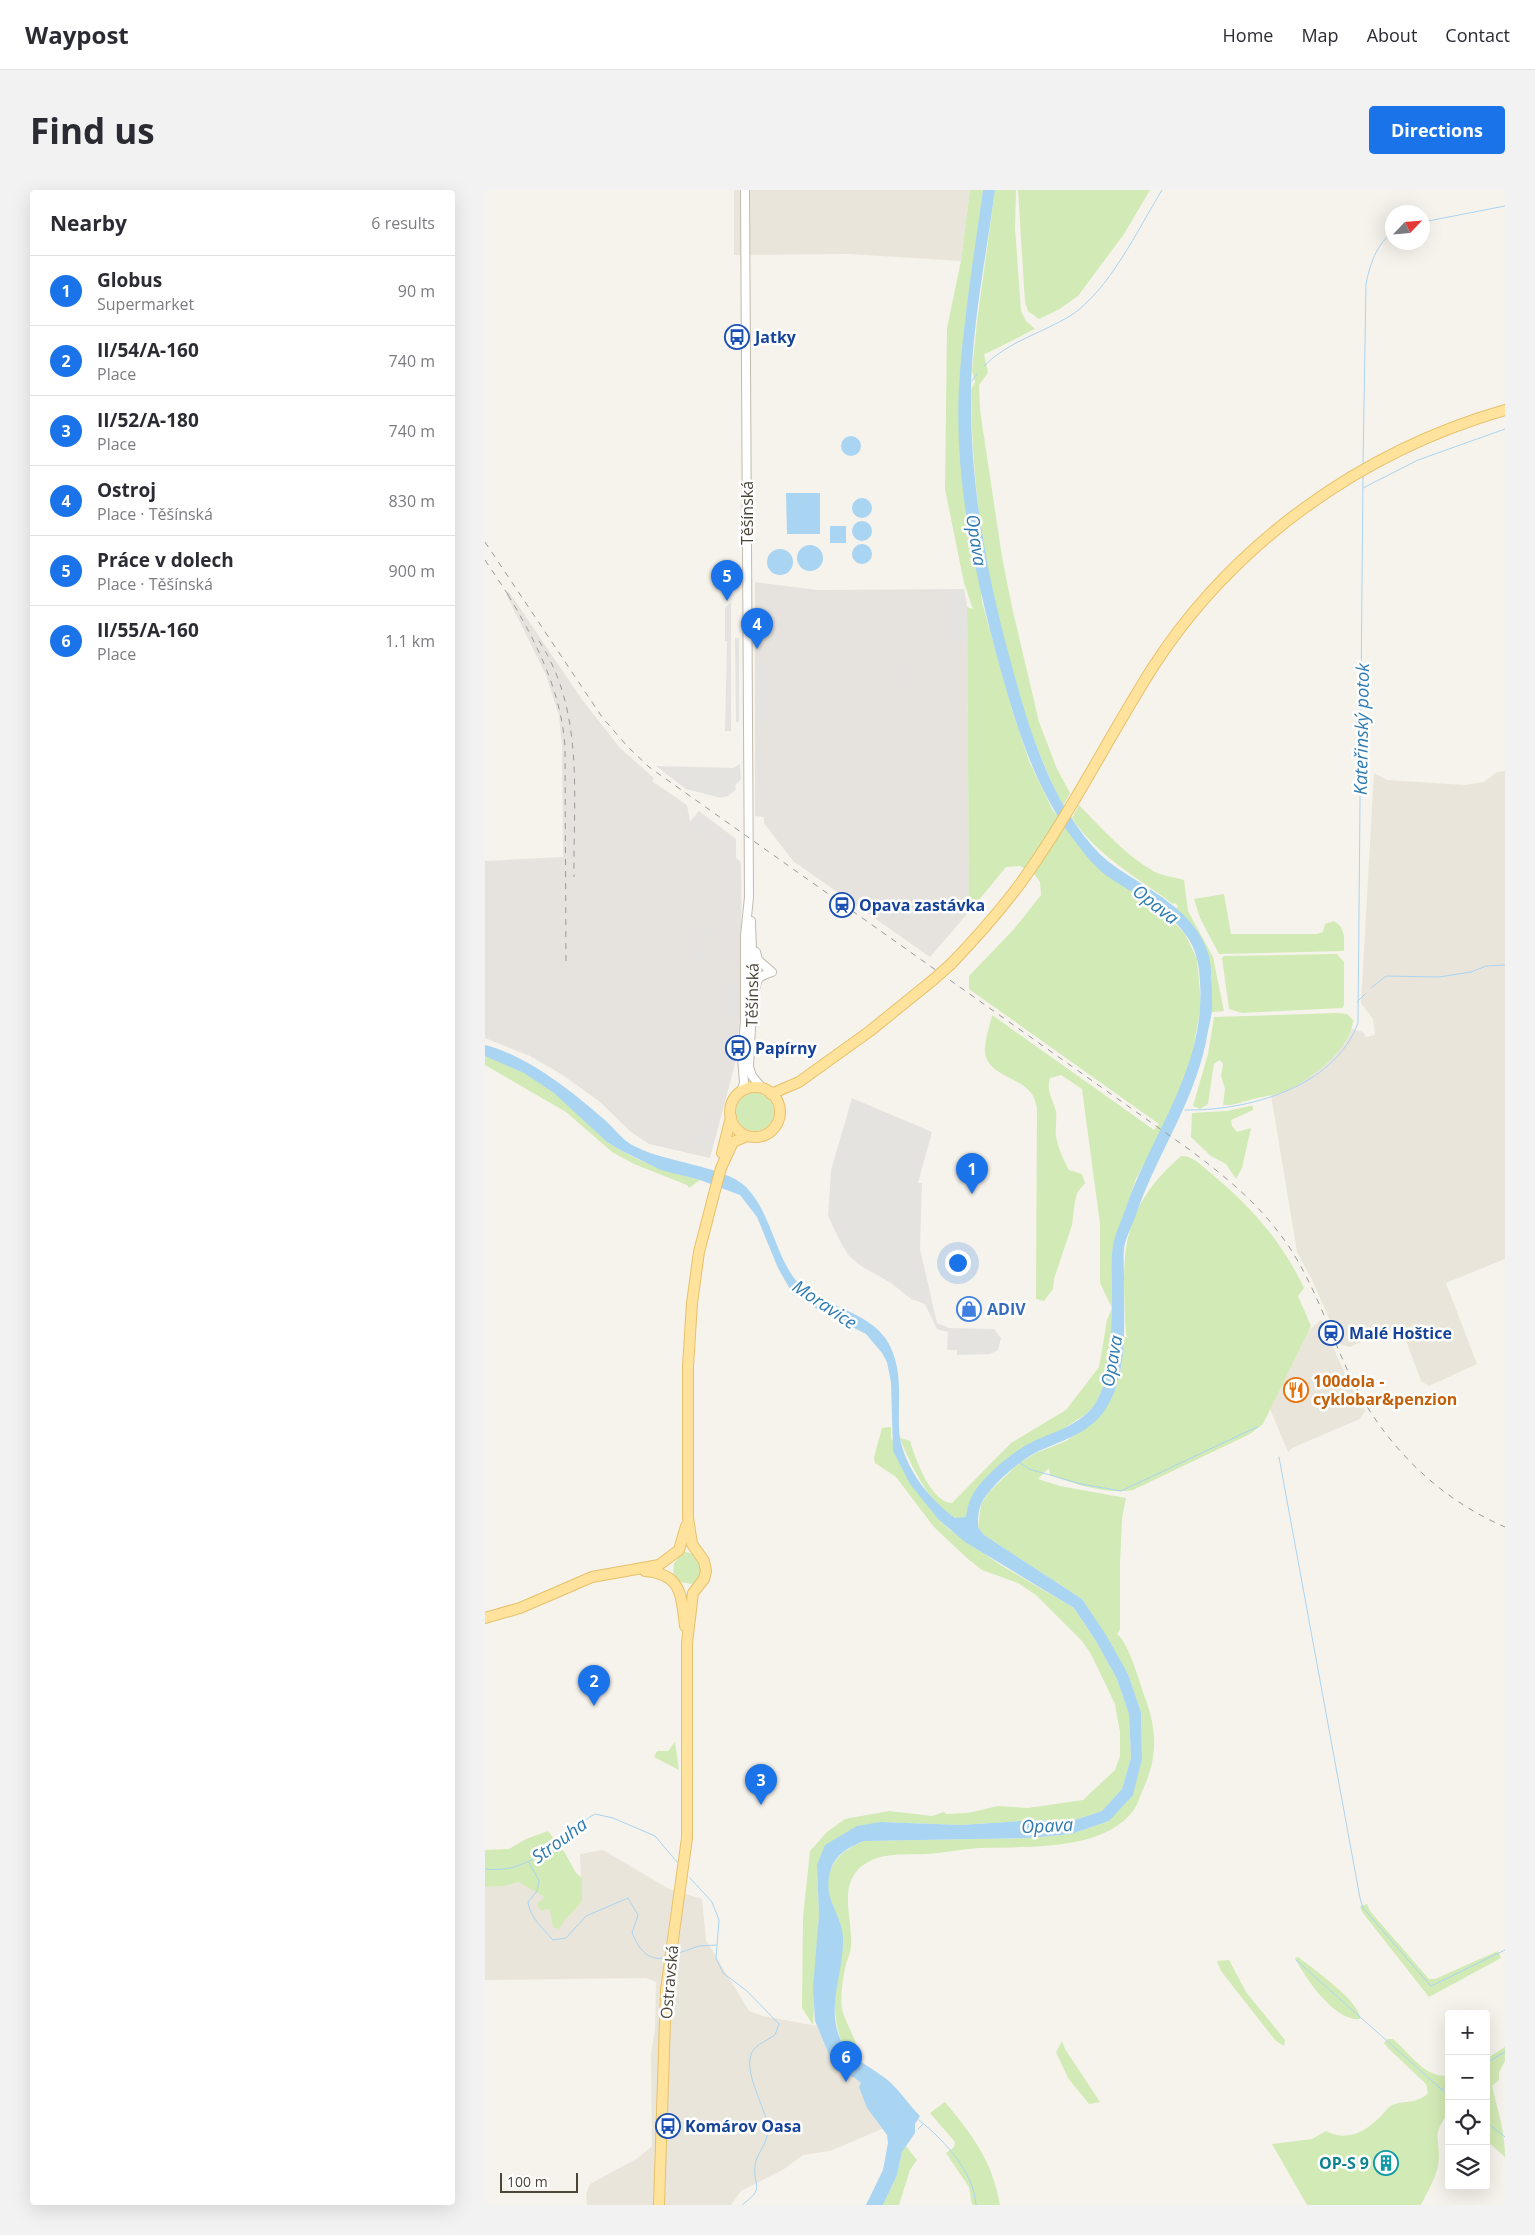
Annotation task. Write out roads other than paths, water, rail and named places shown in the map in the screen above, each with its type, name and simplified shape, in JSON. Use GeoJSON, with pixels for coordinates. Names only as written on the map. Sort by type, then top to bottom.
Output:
{"type":"FeatureCollection","features":[{"type":"Feature","properties":{"kind":"main road"},"geometry":{"type":"LineString","coordinates":[[687,1643],[693,1597],[698,1585],[705,1576],[706,1568],[691,1540],[688,1518],[691,1303],[699,1252],[714,1194],[721,1168],[733,1142],[747,1136],[761,1136],[770,1132],[778,1121],[779,1111],[790,1090],[892,1014],[951,964],[1020,884],[1139,691],[1178,633],[1206,597],[1237,564],[1287,521],[1341,483],[1379,460],[1423,440],[1505,410]]}},
{"type":"Feature","properties":{"kind":"main road"},"geometry":{"type":"LineString","coordinates":[[741,1092],[754,1088],[767,1091],[799,1082]]}},
{"type":"Feature","properties":{"kind":"main road","name":"Těšínská"},"geometry":{"type":"LineString","coordinates":[[767,1091],[777,1102],[779,1111]]}},
{"type":"Feature","properties":{"kind":"main road","name":"Těšínská"},"geometry":{"type":"LineString","coordinates":[[721,1168],[720,1158],[733,1102],[741,1092]]}},
{"type":"Feature","properties":{"kind":"main road"},"geometry":{"type":"LineString","coordinates":[[731,1117],[736,1128],[747,1136]]}},
{"type":"Feature","properties":{"kind":"main road"},"geometry":{"type":"LineString","coordinates":[[673,1583],[668,1569],[674,1554],[682,1546],[688,1518]]}},
{"type":"Feature","properties":{"kind":"main road"},"geometry":{"type":"LineString","coordinates":[[485,1618],[520,1608],[592,1577],[656,1566],[674,1554],[688,1548],[698,1554]]}},
{"type":"Feature","properties":{"kind":"main road"},"geometry":{"type":"LineString","coordinates":[[624,1570],[655,1572],[665,1575],[673,1583],[682,1597],[687,1643]]}},
{"type":"Feature","properties":{"kind":"main road"},"geometry":{"type":"LineString","coordinates":[[673,1583],[689,1588],[698,1585]]}},
{"type":"Feature","properties":{"kind":"main road","name":"Ostravská"},"geometry":{"type":"LineString","coordinates":[[659,2205],[664,2039],[669,1962],[686,1855],[687,1643]]}},
{"type":"Feature","properties":{"kind":"street","name":"Těšínská"},"geometry":{"type":"LineString","coordinates":[[745,190],[749,897],[753,970],[750,1071],[767,1091]]}},
{"type":"Feature","properties":{"kind":"street","name":"Těšínská"},"geometry":{"type":"LineString","coordinates":[[741,1092],[744,1083],[742,1056],[745,1021],[745,936],[749,897]]}},
{"type":"Feature","properties":{"kind":"street"},"geometry":{"type":"LineString","coordinates":[[750,913],[754,924],[756,956],[772,972],[760,977],[756,984],[754,1039],[751,1047]]}},
{"type":"Feature","properties":{"kind":"water"},"geometry":{"type":"Polygon","coordinates":[[[983,190],[995,190],[974,342],[971,392],[973,460],[987,560],[1001,626],[1015,677],[1031,732],[1052,784],[1078,827],[1105,859],[1169,903],[1182,914],[1203,940],[1210,961],[1212,1009],[1203,1056],[1187,1102],[1146,1189],[1125,1244],[1122,1363],[1113,1395],[1105,1410],[1090,1426],[1035,1453],[1005,1476],[985,1497],[978,1516],[978,1527],[984,1535],[1082,1599],[1106,1635],[1128,1674],[1141,1712],[1142,1759],[1133,1795],[1109,1821],[1071,1834],[1029,1838],[864,1841],[854,1845],[836,1859],[831,1869],[829,1889],[830,1897],[842,1929],[843,1938],[843,1950],[835,2000],[836,2024],[839,2036],[843,2044],[856,2058],[892,2084],[920,2116],[915,2124],[915,2133],[902,2152],[897,2175],[883,2205],[866,2205],[883,2170],[888,2143],[887,2135],[867,2108],[859,2087],[861,2083],[855,2078],[835,2069],[815,2021],[813,1988],[819,1915],[817,1865],[825,1845],[857,1826],[881,1822],[961,1825],[1035,1820],[1069,1822],[1102,1811],[1122,1789],[1131,1758],[1129,1714],[1117,1679],[1096,1641],[1074,1608],[965,1542],[939,1520],[910,1484],[893,1451],[891,1382],[887,1362],[882,1353],[866,1334],[815,1308],[790,1289],[778,1268],[757,1217],[740,1195],[700,1180],[661,1170],[622,1151],[607,1142],[554,1093],[524,1073],[485,1056],[485,1045],[517,1057],[549,1076],[579,1098],[634,1146],[661,1156],[724,1174],[746,1187],[763,1211],[787,1268],[795,1279],[815,1295],[874,1326],[890,1346],[897,1366],[899,1428],[904,1454],[917,1479],[935,1501],[955,1518],[966,1517],[969,1503],[975,1491],[1005,1460],[1030,1443],[1074,1423],[1089,1412],[1095,1404],[1109,1368],[1112,1316],[1112,1251],[1114,1242],[1137,1179],[1178,1091],[1189,1062],[1197,1031],[1200,998],[1198,963],[1193,947],[1173,920],[1103,873],[1088,858],[1066,829],[1043,790],[1034,770],[1018,729],[999,664],[974,562],[968,527],[963,492],[958,422],[963,338],[983,190]]]}},
{"type":"Feature","properties":{"kind":"water"},"geometry":{"type":"Polygon","coordinates":[[[851,436],[858,439],[861,446],[858,453],[851,456],[844,453],[841,446],[844,439],[851,436]]]}},
{"type":"Feature","properties":{"kind":"water"},"geometry":{"type":"Polygon","coordinates":[[[786,493],[820,493],[820,534],[787,534],[786,493]]]}},
{"type":"Feature","properties":{"kind":"water"},"geometry":{"type":"Polygon","coordinates":[[[862,498],[869,501],[872,508],[869,515],[862,518],[855,515],[852,508],[855,501],[862,498]]]}},
{"type":"Feature","properties":{"kind":"water"},"geometry":{"type":"Polygon","coordinates":[[[862,521],[869,524],[872,531],[869,538],[862,541],[855,538],[852,531],[855,524],[862,521]]]}},
{"type":"Feature","properties":{"kind":"water"},"geometry":{"type":"Polygon","coordinates":[[[830,526],[846,526],[846,543],[830,543],[830,526]]]}},
{"type":"Feature","properties":{"kind":"water"},"geometry":{"type":"Polygon","coordinates":[[[862,544],[869,547],[872,554],[869,561],[862,564],[855,561],[852,554],[855,547],[862,544]]]}},
{"type":"Feature","properties":{"kind":"water"},"geometry":{"type":"Polygon","coordinates":[[[810,545],[819,549],[823,558],[819,567],[810,571],[801,567],[797,558],[801,549],[810,545]]]}},
{"type":"Feature","properties":{"kind":"water"},"geometry":{"type":"Polygon","coordinates":[[[780,549],[789,553],[793,562],[789,571],[780,575],[771,571],[767,562],[771,553],[780,549]]]}},
{"type":"Feature","properties":{"kind":"waterway"},"geometry":{"type":"LineString","coordinates":[[984,366],[1003,350],[1070,316],[1084,305],[1122,258],[1162,190]]}},
{"type":"Feature","properties":{"kind":"waterway","name":"Kateřinský potok"},"geometry":{"type":"LineString","coordinates":[[1430,221],[1505,206]]}},
{"type":"Feature","properties":{"kind":"waterway","name":"Kateřinský potok"},"geometry":{"type":"LineString","coordinates":[[1363,466],[1366,284],[1375,255],[1385,239]]}},
{"type":"Feature","properties":{"kind":"waterway"},"geometry":{"type":"LineString","coordinates":[[972,381],[977,374]]}},
{"type":"Feature","properties":{"kind":"waterway"},"geometry":{"type":"LineString","coordinates":[[1363,488],[1418,460],[1505,429]]}},
{"type":"Feature","properties":{"kind":"waterway","name":"Kateřinský potok"},"geometry":{"type":"LineString","coordinates":[[1185,1110],[1235,1106],[1261,1100],[1286,1091],[1309,1079],[1330,1064],[1346,1045],[1358,1023],[1363,475]]}},
{"type":"Feature","properties":{"kind":"waterway"},"geometry":{"type":"LineString","coordinates":[[1371,988],[1386,976],[1439,977],[1471,972],[1486,966],[1505,965]]}},
{"type":"Feature","properties":{"kind":"waterway","name":"Kateřinský potok"},"geometry":{"type":"LineString","coordinates":[[1357,1002],[1365,994]]}},
{"type":"Feature","properties":{"kind":"waterway"},"geometry":{"type":"LineString","coordinates":[[1020,1463],[1029,1469],[1081,1484],[1121,1491],[1257,1427]]}},
{"type":"Feature","properties":{"kind":"waterway"},"geometry":{"type":"LineString","coordinates":[[1279,1457],[1363,1908],[1431,1986],[1505,1950]]}},
{"type":"Feature","properties":{"kind":"waterway","name":"Strouha"},"geometry":{"type":"LineString","coordinates":[[485,1869],[502,1869],[518,1866],[531,1860],[595,1814],[613,1818],[655,1836],[677,1862]]}},
{"type":"Feature","properties":{"kind":"waterway"},"geometry":{"type":"LineString","coordinates":[[529,1862],[539,1881],[537,1891],[528,1902],[529,1907],[537,1922],[553,1940],[566,1938],[586,1916],[628,1898],[638,1915],[632,1933],[637,1944],[648,1955],[665,1958]]}},
{"type":"Feature","properties":{"kind":"waterway","name":"Strouha"},"geometry":{"type":"LineString","coordinates":[[690,1878],[712,1902],[719,1920],[716,1958],[723,1973],[747,1991],[779,2024],[775,2035],[757,2046],[751,2056],[751,2076],[768,2129],[766,2139],[755,2165],[756,2190],[742,2205]]}},
{"type":"Feature","properties":{"kind":"waterway"},"geometry":{"type":"LineString","coordinates":[[676,1954],[699,1946],[716,1945]]}},
{"type":"Feature","properties":{"kind":"waterway"},"geometry":{"type":"LineString","coordinates":[[1296,1960],[1445,2092]]}},
{"type":"Feature","properties":{"kind":"waterway"},"geometry":{"type":"LineString","coordinates":[[1490,2061],[1505,2052]]}},
{"type":"Feature","properties":{"kind":"waterway"},"geometry":{"type":"LineString","coordinates":[[1441,2090],[1445,2088]]}},
{"type":"Feature","properties":{"kind":"waterway"},"geometry":{"type":"LineString","coordinates":[[919,2120],[938,2137],[964,2169],[970,2181],[976,2205]]}},
{"type":"Feature","properties":{"kind":"waterway"},"geometry":{"type":"LineString","coordinates":[[918,2129],[923,2124]]}},
{"type":"Feature","properties":{"kind":"waterway"},"geometry":{"type":"LineString","coordinates":[[1490,2125],[1505,2137]]}},
{"type":"Feature","properties":{"kind":"railway"},"geometry":{"type":"LineString","coordinates":[[485,542],[602,717],[627,746],[649,767],[1190,1150],[1253,1203],[1275,1228],[1295,1256],[1319,1303],[1359,1393],[1391,1441],[1431,1481],[1454,1499],[1505,1527]]}},
{"type":"Feature","properties":{"kind":"railway"},"geometry":{"type":"LineString","coordinates":[[485,560],[511,599]]}},
{"type":"Feature","properties":{"kind":"railway"},"geometry":{"type":"LineString","coordinates":[[508,595],[538,649],[546,668],[559,707],[563,728],[565,748],[566,966]]}},
{"type":"Feature","properties":{"kind":"railway"},"geometry":{"type":"LineString","coordinates":[[539,641],[554,668],[564,696],[570,725],[575,786],[574,877]]}},
{"type":"Feature","properties":{"kind":"place","name":"Jatky"},"geometry":{"type":"Point","coordinates":[737,337]}},
{"type":"Feature","properties":{"kind":"place","name":"Práce v dolech"},"geometry":{"type":"Point","coordinates":[727,601]}},
{"type":"Feature","properties":{"kind":"place","name":"Ostroj"},"geometry":{"type":"Point","coordinates":[757,649]}},
{"type":"Feature","properties":{"kind":"place","name":"Opava zastávka"},"geometry":{"type":"Point","coordinates":[842,905]}},
{"type":"Feature","properties":{"kind":"place","name":"Papírny"},"geometry":{"type":"Point","coordinates":[738,1048]}},
{"type":"Feature","properties":{"kind":"place","name":"Globus"},"geometry":{"type":"Point","coordinates":[972,1194]}},
{"type":"Feature","properties":{"kind":"place","name":"ADIV"},"geometry":{"type":"Point","coordinates":[969,1309]}},
{"type":"Feature","properties":{"kind":"place","name":"Malé Hoštice"},"geometry":{"type":"Point","coordinates":[1331,1333]}},
{"type":"Feature","properties":{"kind":"place","name":"100dola - cyklobar&penzion"},"geometry":{"type":"Point","coordinates":[1296,1390]}},
{"type":"Feature","properties":{"kind":"place","name":"II/54/A-160"},"geometry":{"type":"Point","coordinates":[594,1706]}},
{"type":"Feature","properties":{"kind":"place","name":"II/52/A-180"},"geometry":{"type":"Point","coordinates":[761,1805]}},
{"type":"Feature","properties":{"kind":"place","name":"II/55/A-160"},"geometry":{"type":"Point","coordinates":[846,2082]}},
{"type":"Feature","properties":{"kind":"place","name":"Komárov Oasa"},"geometry":{"type":"Point","coordinates":[668,2126]}},
{"type":"Feature","properties":{"kind":"place","name":"OP-S 9"},"geometry":{"type":"Point","coordinates":[1386,2163]}},
{"type":"Feature","properties":{"kind":"water label","name":"Opava"},"geometry":{"type":"Point","coordinates":[977,540]}},
{"type":"Feature","properties":{"kind":"water label","name":"Opava"},"geometry":{"type":"Point","coordinates":[1156,904]}},
{"type":"Feature","properties":{"kind":"water label","name":"Moravice"},"geometry":{"type":"Point","coordinates":[825,1304]}},
{"type":"Feature","properties":{"kind":"water label","name":"Opava"},"geometry":{"type":"Point","coordinates":[1111,1361]}},
{"type":"Feature","properties":{"kind":"water label","name":"Opava"},"geometry":{"type":"Point","coordinates":[1047,1825]}}]}
